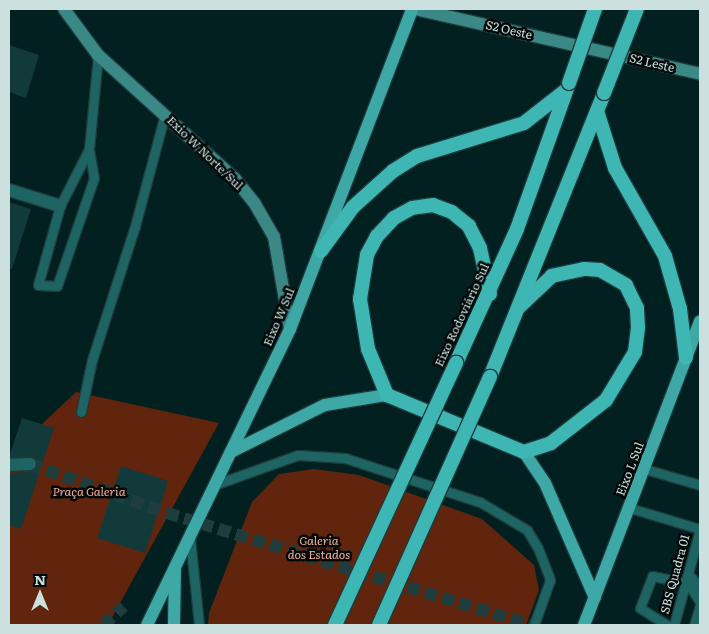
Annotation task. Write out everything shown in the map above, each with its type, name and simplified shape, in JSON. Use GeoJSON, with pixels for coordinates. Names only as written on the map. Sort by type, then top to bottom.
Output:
{"type":"FeatureCollection","features":[{"type":"Feature","properties":{"kind":"highway","name":"Eixo Rodoviário Sul"},"geometry":{"type":"LineString","coordinates":[[335,625],[456,363],[490,294],[596,9]]}},
{"type":"Feature","properties":{"kind":"highway"},"geometry":{"type":"LineString","coordinates":[[379,625],[520,307],[637,9]]}},
{"type":"Feature","properties":{"kind":"highway"},"geometry":{"type":"LineString","coordinates":[[321,251],[352,207],[393,171],[417,156],[524,122],[567,87]]}},
{"type":"Feature","properties":{"kind":"highway"},"geometry":{"type":"LineString","coordinates":[[597,111],[615,168],[665,256],[680,309],[686,358]]}},
{"type":"Feature","properties":{"kind":"highway"},"geometry":{"type":"LineString","coordinates":[[490,294],[480,248],[469,226],[452,212],[433,205],[412,208],[394,218],[376,236],[367,255],[360,299],[368,350],[387,394],[524,452],[551,444],[606,400],[635,352],[638,328],[637,308],[626,285],[600,270],[584,269],[552,276],[520,307]]}},
{"type":"Feature","properties":{"kind":"main road","name":"Exio W Norte/Sul"},"geometry":{"type":"LineString","coordinates":[[64,9],[98,55],[235,179],[255,204],[274,237],[290,329]]}},
{"type":"Feature","properties":{"kind":"main road","name":"S2 Oeste"},"geometry":{"type":"LineString","coordinates":[[414,9],[603,52]]}},
{"type":"Feature","properties":{"kind":"main road","name":"Eixo W Sul"},"geometry":{"type":"LineString","coordinates":[[147,625],[290,329],[393,59],[414,9]]}},
{"type":"Feature","properties":{"kind":"main road","name":"S2 Leste"},"geometry":{"type":"LineString","coordinates":[[603,52],[700,74]]}},
{"type":"Feature","properties":{"kind":"main road","name":"Eixo L Sul"},"geometry":{"type":"LineString","coordinates":[[584,625],[700,322]]}},
{"type":"Feature","properties":{"kind":"main road"},"geometry":{"type":"LineString","coordinates":[[231,452],[325,405],[387,394]]}},
{"type":"Feature","properties":{"kind":"main road"},"geometry":{"type":"LineString","coordinates":[[524,452],[545,483],[595,598]]}},
{"type":"Feature","properties":{"kind":"main road"},"geometry":{"type":"LineString","coordinates":[[174,625],[176,565]]}},
{"type":"Feature","properties":{"kind":"street"},"geometry":{"type":"LineString","coordinates":[[9,190],[60,206]]}},
{"type":"Feature","properties":{"kind":"street"},"geometry":{"type":"LineString","coordinates":[[9,465],[30,464]]}},
{"type":"Feature","properties":{"kind":"lane"},"geometry":{"type":"LineString","coordinates":[[89,149],[60,206],[38,285],[57,286],[94,178],[89,149],[98,55]]}},
{"type":"Feature","properties":{"kind":"lane"},"geometry":{"type":"LineString","coordinates":[[81,412],[92,360],[135,226],[165,114]]}},
{"type":"Feature","properties":{"kind":"lane"},"geometry":{"type":"LineString","coordinates":[[214,485],[298,455],[345,458],[480,502],[528,530],[538,548],[550,580],[534,625]]}},
{"type":"Feature","properties":{"kind":"lane"},"geometry":{"type":"LineString","coordinates":[[645,469],[700,485]]}},
{"type":"Feature","properties":{"kind":"lane"},"geometry":{"type":"LineString","coordinates":[[630,508],[700,529]]}},
{"type":"Feature","properties":{"kind":"lane","name":"SBS Quadra 01"},"geometry":{"type":"LineString","coordinates":[[674,625],[689,579],[700,529]]}},
{"type":"Feature","properties":{"kind":"lane"},"geometry":{"type":"LineString","coordinates":[[190,535],[199,625]]}},
{"type":"Feature","properties":{"kind":"lane"},"geometry":{"type":"LineString","coordinates":[[667,625],[640,608],[652,576],[689,579],[700,587]]}},
{"type":"Feature","properties":{"kind":"lane"},"geometry":{"type":"LineString","coordinates":[[689,579],[700,604],[694,625]]}},
{"type":"Feature","properties":{"kind":"green space","name":"Praça Galeria"},"geometry":{"type":"Polygon","coordinates":[[[76,392],[219,423],[108,625],[9,625],[9,455],[76,392]]]}},
{"type":"Feature","properties":{"kind":"green space","name":"Galeria dos Estados"},"geometry":{"type":"Polygon","coordinates":[[[314,469],[359,475],[482,519],[534,565],[539,590],[526,625],[208,625],[209,613],[252,502],[279,474],[314,469]]]}},
{"type":"Feature","properties":{"kind":"building"},"geometry":{"type":"Polygon","coordinates":[[[9,45],[39,55],[26,98],[9,92],[9,45]]]}},
{"type":"Feature","properties":{"kind":"building"},"geometry":{"type":"Polygon","coordinates":[[[9,202],[31,209],[12,269],[9,268],[9,202]]]}},
{"type":"Feature","properties":{"kind":"building"},"geometry":{"type":"Polygon","coordinates":[[[22,418],[54,428],[21,529],[9,525],[9,473],[31,472],[38,464],[33,457],[9,457],[22,418]]]}},
{"type":"Feature","properties":{"kind":"building"},"geometry":{"type":"Polygon","coordinates":[[[121,466],[168,481],[145,553],[97,538],[121,466]]]}},
{"type":"Feature","properties":{"kind":"tunnel"},"geometry":{"type":"LineString","coordinates":[[30,464],[167,513],[531,625]]}},
{"type":"Feature","properties":{"kind":"tunnel"},"geometry":{"type":"LineString","coordinates":[[103,625],[124,606]]}}]}
